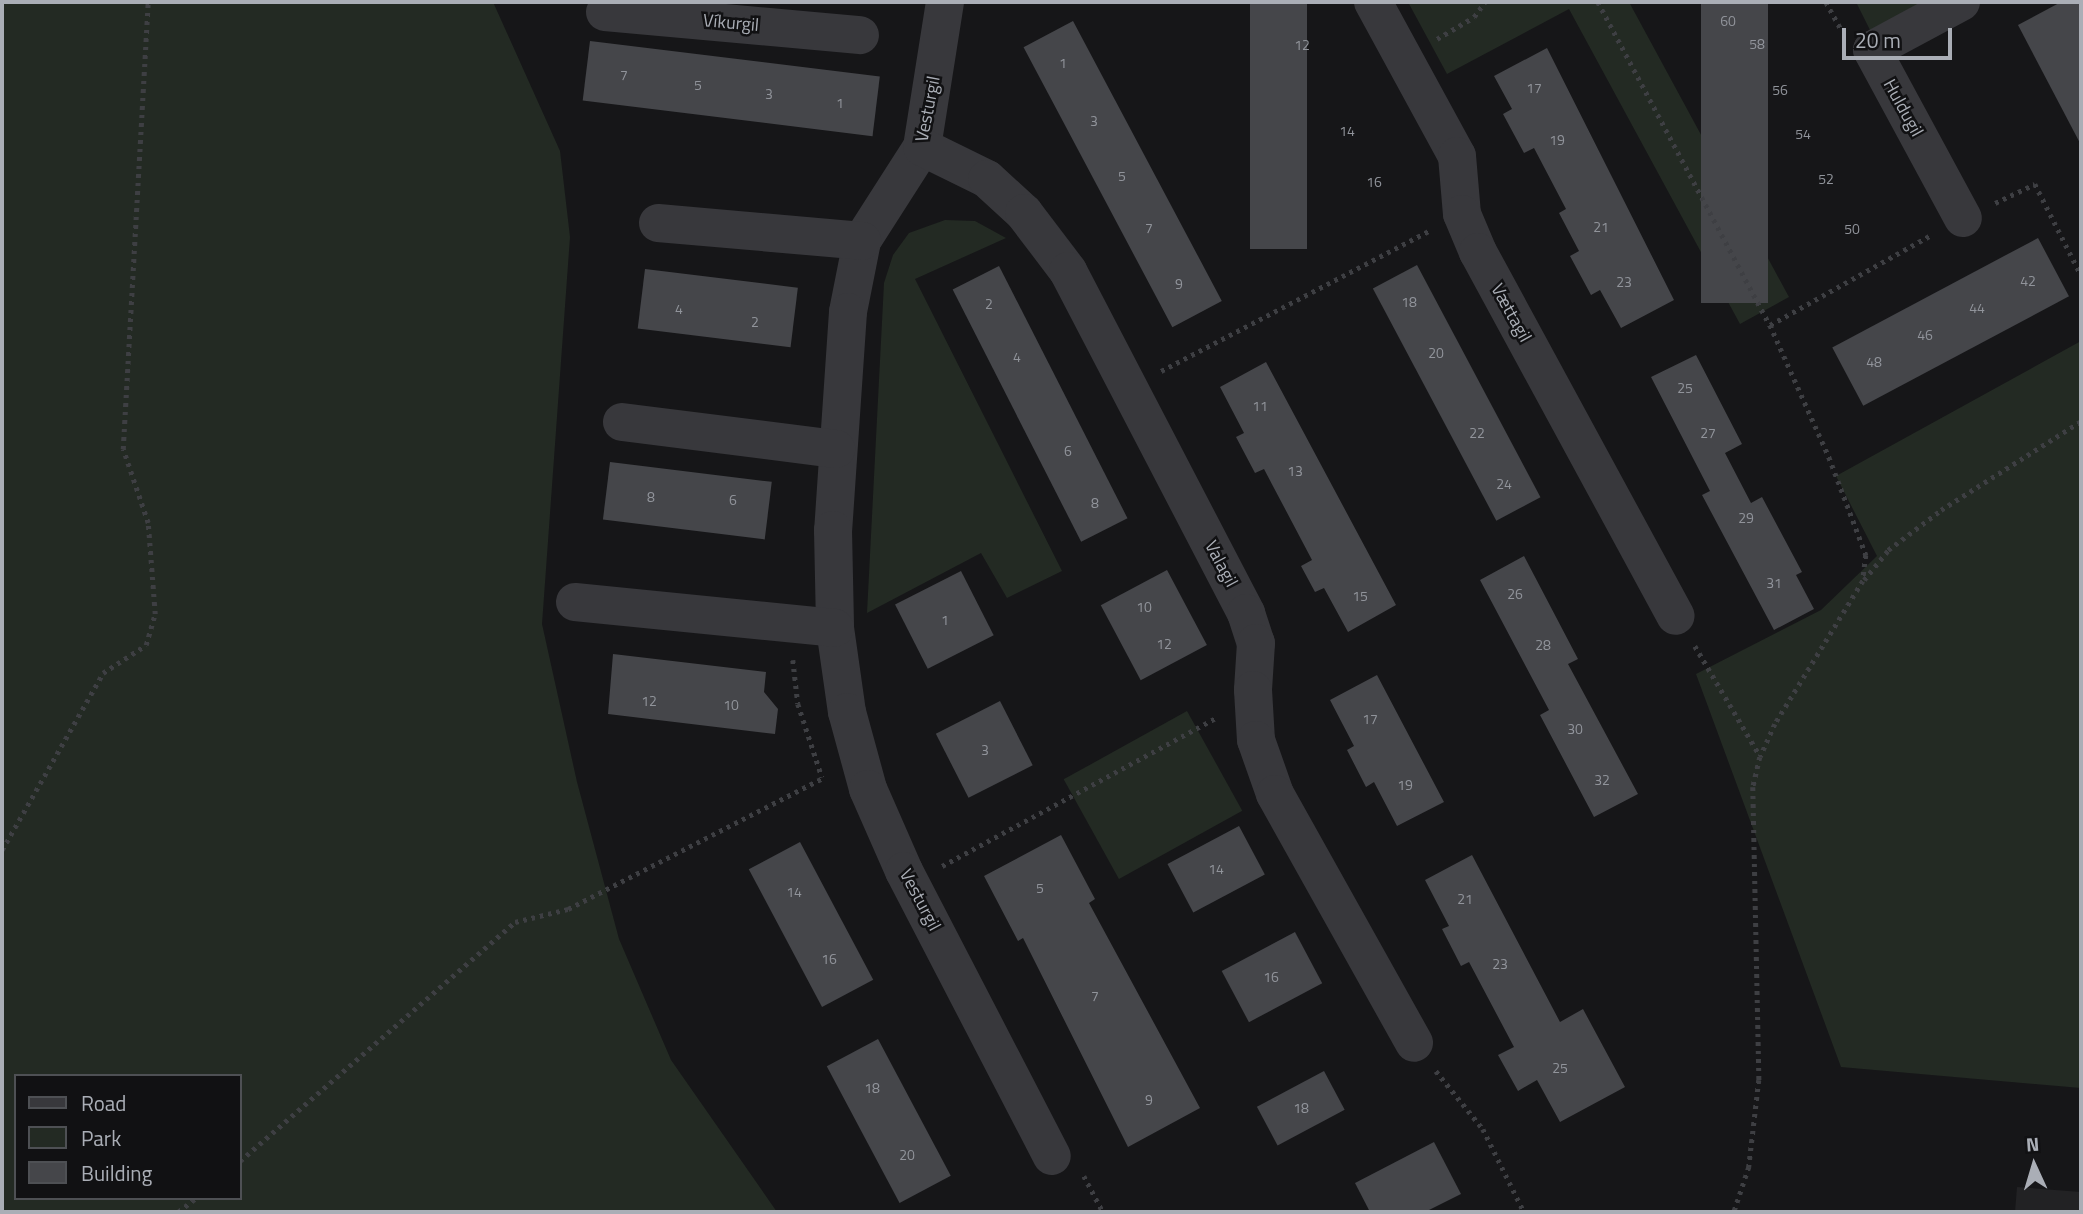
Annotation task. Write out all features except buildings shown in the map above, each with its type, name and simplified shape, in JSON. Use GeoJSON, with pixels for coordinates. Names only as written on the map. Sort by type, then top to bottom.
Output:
{"type":"FeatureCollection","features":[{"type":"Feature","properties":{"kind":"street"},"geometry":{"type":"LineString","coordinates":[[815,31],[839,2]]}},
{"type":"Feature","properties":{"kind":"street","name":"Vesturgil"},"geometry":{"type":"LineString","coordinates":[[945,2],[922,147],[862,241],[848,312],[836,449],[835,628],[847,712],[869,789],[911,883],[1052,1156]]}},
{"type":"Feature","properties":{"kind":"street","name":"Vættagil"},"geometry":{"type":"LineString","coordinates":[[1373,2],[1457,156],[1462,214],[1478,252],[1676,616]]}},
{"type":"Feature","properties":{"kind":"street","name":"Huldugil"},"geometry":{"type":"LineString","coordinates":[[1961,2],[1872,50],[1963,218]]}},
{"type":"Feature","properties":{"kind":"street","name":"Víkurgil"},"geometry":{"type":"LineString","coordinates":[[605,12],[860,35]]}},
{"type":"Feature","properties":{"kind":"street","name":"Valagil"},"geometry":{"type":"LineString","coordinates":[[922,147],[987,178],[1024,213],[1068,271],[1246,613],[1256,643],[1253,698],[1256,740],[1275,794],[1414,1044]]}},
{"type":"Feature","properties":{"kind":"street"},"geometry":{"type":"LineString","coordinates":[[658,223],[862,241]]}},
{"type":"Feature","properties":{"kind":"street"},"geometry":{"type":"LineString","coordinates":[[622,422],[836,449]]}},
{"type":"Feature","properties":{"kind":"street"},"geometry":{"type":"LineString","coordinates":[[575,602],[835,628]]}},
{"type":"Feature","properties":{"kind":"path"},"geometry":{"type":"LineString","coordinates":[[2,850],[103,673],[146,645],[155,614],[148,523],[123,449],[148,2]]}},
{"type":"Feature","properties":{"kind":"path"},"geometry":{"type":"LineString","coordinates":[[1403,55],[1474,17],[1485,2]]}},
{"type":"Feature","properties":{"kind":"path"},"geometry":{"type":"LineString","coordinates":[[1598,2],[1770,325],[1861,534],[1866,555],[1863,581]]}},
{"type":"Feature","properties":{"kind":"path"},"geometry":{"type":"LineString","coordinates":[[1129,388],[1462,214]]}},
{"type":"Feature","properties":{"kind":"path"},"geometry":{"type":"LineString","coordinates":[[1734,1212],[1749,1167],[1759,1080],[1754,787],[1760,757],[1775,724],[1863,581],[1888,550],[1941,510],[2081,421]]}},
{"type":"Feature","properties":{"kind":"path"},"geometry":{"type":"LineString","coordinates":[[1676,616],[1760,757]]}},
{"type":"Feature","properties":{"kind":"path"},"geometry":{"type":"LineString","coordinates":[[911,883],[1253,698]]}},
{"type":"Feature","properties":{"kind":"path"},"geometry":{"type":"LineString","coordinates":[[242,1159],[487,942],[515,922],[568,909],[860,759]]}},
{"type":"Feature","properties":{"kind":"path"},"geometry":{"type":"LineString","coordinates":[[1414,1044],[1483,1129],[1524,1212]]}},
{"type":"Feature","properties":{"kind":"path"},"geometry":{"type":"LineString","coordinates":[[178,1212],[193,1200]]}},
{"type":"Feature","properties":{"kind":"shaded area"},"geometry":{"type":"Polygon","coordinates":[[[2017,1187],[2081,1192],[2081,1212],[2015,1212],[2017,1187]]]}},
{"type":"Feature","properties":{"kind":"green space"},"geometry":{"type":"Polygon","coordinates":[[[2,2],[493,2],[560,151],[570,237],[542,624],[577,782],[619,939],[671,1060],[777,1212],[2,1212],[2,2]]]}},
{"type":"Feature","properties":{"kind":"green space"},"geometry":{"type":"Polygon","coordinates":[[[1408,2],[1629,2],[1789,297],[1740,324],[1569,9],[1447,74],[1408,2]]]}},
{"type":"Feature","properties":{"kind":"green space"},"geometry":{"type":"Polygon","coordinates":[[[1856,2],[1925,2],[1870,30],[1856,2]]]}},
{"type":"Feature","properties":{"kind":"green space"},"geometry":{"type":"Polygon","coordinates":[[[945,220],[975,221],[1006,238],[915,279],[1062,571],[1007,598],[981,553],[867,613],[884,283],[893,255],[909,233],[945,220]]]}},
{"type":"Feature","properties":{"kind":"green space"},"geometry":{"type":"Polygon","coordinates":[[[2081,341],[2081,1088],[1841,1067],[1696,674],[1821,610],[1877,556],[1836,476],[2081,341]]]}},
{"type":"Feature","properties":{"kind":"green space"},"geometry":{"type":"Polygon","coordinates":[[[1187,711],[1242,811],[1119,879],[1064,779],[1187,711]]]}}]}
